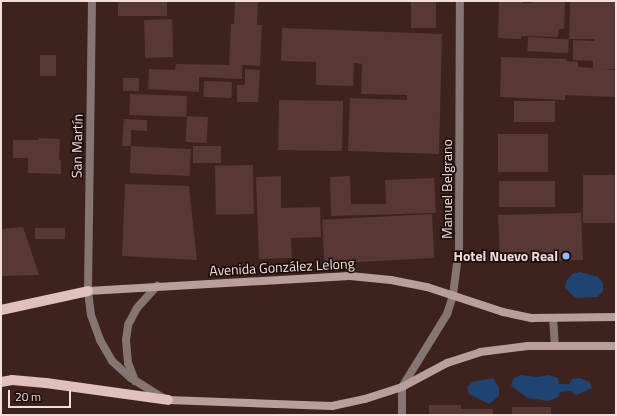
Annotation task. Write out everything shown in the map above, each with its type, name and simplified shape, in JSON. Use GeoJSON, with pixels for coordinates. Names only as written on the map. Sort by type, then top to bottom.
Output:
{"type":"FeatureCollection","features":[{"type":"Feature","properties":{"kind":"main road","name":"Avenida González Lelong"},"geometry":{"type":"LineString","coordinates":[[88,291],[350,276],[391,280],[426,287],[503,312],[532,318],[616,317]]}},
{"type":"Feature","properties":{"kind":"main road"},"geometry":{"type":"LineString","coordinates":[[1,310],[88,291]]}},
{"type":"Feature","properties":{"kind":"main road"},"geometry":{"type":"LineString","coordinates":[[1,382],[12,380],[46,383],[168,400],[332,406],[365,399],[402,387],[447,363],[480,352],[528,346],[616,346]]}},
{"type":"Feature","properties":{"kind":"street","name":"San Martín"},"geometry":{"type":"LineString","coordinates":[[92,1],[88,291],[91,315],[100,340],[112,361],[135,381],[168,400]]}},
{"type":"Feature","properties":{"kind":"street","name":"Manuel Belgrano"},"geometry":{"type":"LineString","coordinates":[[402,387],[447,314],[453,295],[459,248],[460,1]]}},
{"type":"Feature","properties":{"kind":"street"},"geometry":{"type":"LineString","coordinates":[[135,381],[128,363],[126,340],[128,325],[137,308],[157,286]]}},
{"type":"Feature","properties":{"kind":"street"},"geometry":{"type":"LineString","coordinates":[[553,318],[555,346]]}},
{"type":"Feature","properties":{"kind":"street"},"geometry":{"type":"LineString","coordinates":[[402,387],[402,415]]}},
{"type":"Feature","properties":{"kind":"water"},"geometry":{"type":"Polygon","coordinates":[[[580,272],[598,277],[603,283],[603,291],[597,297],[575,298],[565,288],[566,281],[572,274],[580,272]]]}},
{"type":"Feature","properties":{"kind":"water"},"geometry":{"type":"Polygon","coordinates":[[[521,375],[537,377],[549,375],[558,378],[559,384],[569,384],[572,379],[580,378],[590,382],[592,388],[576,395],[570,391],[560,392],[558,397],[548,401],[528,398],[511,386],[513,379],[521,375]]]}},
{"type":"Feature","properties":{"kind":"water"},"geometry":{"type":"Polygon","coordinates":[[[493,378],[499,388],[499,396],[489,404],[469,394],[467,387],[472,382],[493,378]]]}},
{"type":"Feature","properties":{"kind":"building"},"geometry":{"type":"Polygon","coordinates":[[[118,1],[167,1],[167,16],[118,16],[118,1]]]}},
{"type":"Feature","properties":{"kind":"building"},"geometry":{"type":"Polygon","coordinates":[[[235,1],[258,2],[257,25],[262,25],[260,66],[242,65],[242,79],[199,77],[199,92],[148,89],[149,69],[175,70],[176,64],[229,65],[231,24],[234,24],[235,1]]]}},
{"type":"Feature","properties":{"kind":"building"},"geometry":{"type":"Polygon","coordinates":[[[411,1],[436,1],[436,28],[411,28],[411,1]]]}},
{"type":"Feature","properties":{"kind":"building"},"geometry":{"type":"Polygon","coordinates":[[[499,1],[522,1],[522,3],[532,3],[532,1],[565,1],[564,29],[559,29],[558,37],[521,36],[521,39],[498,38],[499,1]]]}},
{"type":"Feature","properties":{"kind":"building"},"geometry":{"type":"Polygon","coordinates":[[[570,1],[616,1],[616,69],[603,69],[616,70],[616,97],[565,95],[565,100],[500,97],[501,57],[566,59],[566,61],[578,62],[578,67],[593,68],[593,61],[573,60],[573,40],[594,41],[594,39],[569,39],[570,1]]]}},
{"type":"Feature","properties":{"kind":"building"},"geometry":{"type":"Polygon","coordinates":[[[172,19],[173,57],[145,58],[144,20],[172,19]]]}},
{"type":"Feature","properties":{"kind":"building"},"geometry":{"type":"Polygon","coordinates":[[[282,28],[442,34],[439,154],[348,151],[350,98],[407,100],[407,95],[361,94],[362,64],[354,63],[353,86],[316,85],[316,62],[281,61],[282,28]]]}},
{"type":"Feature","properties":{"kind":"building"},"geometry":{"type":"Polygon","coordinates":[[[528,37],[569,39],[568,53],[527,51],[528,37]]]}},
{"type":"Feature","properties":{"kind":"building"},"geometry":{"type":"Polygon","coordinates":[[[40,55],[56,55],[56,76],[40,76],[40,55]]]}},
{"type":"Feature","properties":{"kind":"building"},"geometry":{"type":"Polygon","coordinates":[[[245,69],[260,70],[258,102],[237,102],[237,85],[245,85],[245,69]]]}},
{"type":"Feature","properties":{"kind":"building"},"geometry":{"type":"Polygon","coordinates":[[[123,78],[139,78],[139,91],[123,91],[123,78]]]}},
{"type":"Feature","properties":{"kind":"building"},"geometry":{"type":"Polygon","coordinates":[[[204,81],[232,82],[231,98],[203,97],[204,81]]]}},
{"type":"Feature","properties":{"kind":"building"},"geometry":{"type":"Polygon","coordinates":[[[130,94],[187,96],[186,117],[129,115],[130,94]]]}},
{"type":"Feature","properties":{"kind":"building"},"geometry":{"type":"Polygon","coordinates":[[[279,100],[343,101],[342,151],[278,150],[279,100]]]}},
{"type":"Feature","properties":{"kind":"building"},"geometry":{"type":"Polygon","coordinates":[[[514,101],[555,101],[555,122],[514,122],[514,101]]]}},
{"type":"Feature","properties":{"kind":"building"},"geometry":{"type":"Polygon","coordinates":[[[187,116],[208,117],[207,143],[186,142],[187,116]]]}},
{"type":"Feature","properties":{"kind":"building"},"geometry":{"type":"Polygon","coordinates":[[[124,119],[147,120],[147,131],[131,130],[131,146],[122,146],[124,119]]]}},
{"type":"Feature","properties":{"kind":"building"},"geometry":{"type":"Polygon","coordinates":[[[498,134],[548,134],[548,172],[498,172],[498,134]]]}},
{"type":"Feature","properties":{"kind":"building"},"geometry":{"type":"Polygon","coordinates":[[[39,138],[60,139],[59,160],[61,160],[61,174],[28,173],[28,158],[13,158],[13,140],[39,140],[39,138]]]}},
{"type":"Feature","properties":{"kind":"building"},"geometry":{"type":"Polygon","coordinates":[[[131,146],[191,149],[190,176],[130,173],[131,146]]]}},
{"type":"Feature","properties":{"kind":"building"},"geometry":{"type":"Polygon","coordinates":[[[193,146],[221,146],[221,163],[193,163],[193,146]]]}},
{"type":"Feature","properties":{"kind":"building"},"geometry":{"type":"Polygon","coordinates":[[[253,165],[254,214],[216,215],[215,166],[253,165]]]}},
{"type":"Feature","properties":{"kind":"building"},"geometry":{"type":"Polygon","coordinates":[[[583,175],[616,175],[616,223],[583,223],[583,175]]]}},
{"type":"Feature","properties":{"kind":"building"},"geometry":{"type":"Polygon","coordinates":[[[281,176],[281,208],[320,207],[321,237],[291,238],[292,258],[259,259],[256,177],[281,176]]]}},
{"type":"Feature","properties":{"kind":"building"},"geometry":{"type":"Polygon","coordinates":[[[350,176],[351,204],[386,204],[385,180],[434,178],[436,213],[331,216],[330,177],[350,176]]]}},
{"type":"Feature","properties":{"kind":"building"},"geometry":{"type":"Polygon","coordinates":[[[499,181],[555,181],[555,207],[499,207],[499,181]]]}},
{"type":"Feature","properties":{"kind":"building"},"geometry":{"type":"Polygon","coordinates":[[[125,184],[189,186],[197,260],[122,256],[125,184]]]}},
{"type":"Feature","properties":{"kind":"building"},"geometry":{"type":"Polygon","coordinates":[[[581,213],[583,260],[548,261],[548,259],[500,259],[498,215],[581,213]]]}},
{"type":"Feature","properties":{"kind":"building"},"geometry":{"type":"Polygon","coordinates":[[[432,214],[434,258],[324,264],[322,220],[432,214]]]}},
{"type":"Feature","properties":{"kind":"building"},"geometry":{"type":"Polygon","coordinates":[[[23,227],[39,275],[1,276],[1,229],[23,227]]]}},
{"type":"Feature","properties":{"kind":"building"},"geometry":{"type":"Polygon","coordinates":[[[35,228],[65,228],[65,239],[35,239],[35,228]]]}},
{"type":"Feature","properties":{"kind":"building"},"geometry":{"type":"Polygon","coordinates":[[[429,405],[461,405],[461,409],[493,409],[493,415],[429,415],[429,405]]]}},
{"type":"Feature","properties":{"kind":"building"},"geometry":{"type":"Polygon","coordinates":[[[512,407],[551,407],[551,415],[512,415],[512,407]]]}},
{"type":"Feature","properties":{"kind":"place","name":"Hotel Nuevo Real"},"geometry":{"type":"Point","coordinates":[566,256]}}]}
